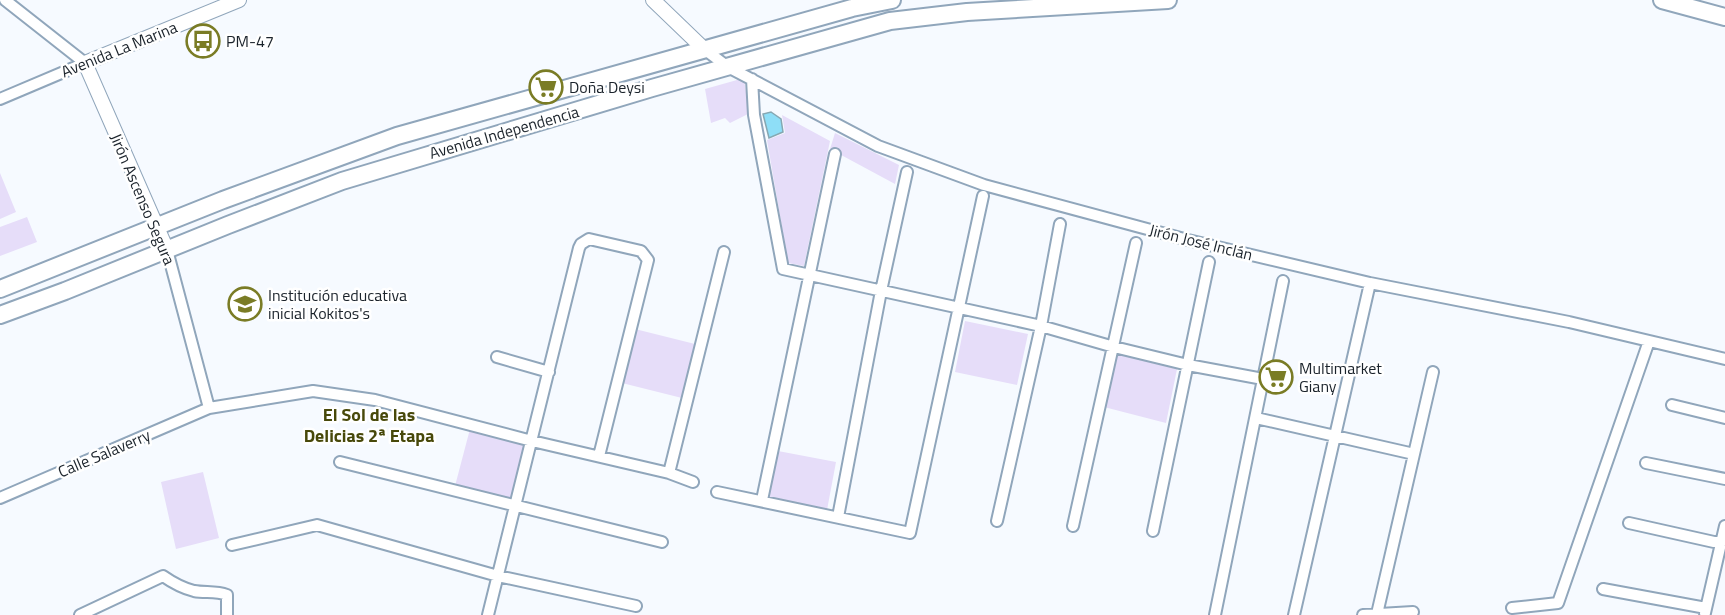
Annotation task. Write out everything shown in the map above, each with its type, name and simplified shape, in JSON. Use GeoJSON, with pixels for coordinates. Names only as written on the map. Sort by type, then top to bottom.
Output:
{"type":"FeatureCollection","features":[{"type":"Feature","properties":{"kind":"main road","name":"Avenida Independencia"},"geometry":{"type":"LineString","coordinates":[[0,289],[397,136],[852,8],[892,0]]}},
{"type":"Feature","properties":{"kind":"main road","name":"Avenida Independencia"},"geometry":{"type":"LineString","coordinates":[[2,310],[167,250],[329,186],[652,88],[890,21],[967,12],[1168,0]]}},
{"type":"Feature","properties":{"kind":"main road"},"geometry":{"type":"LineString","coordinates":[[1662,0],[1725,17]]}},
{"type":"Feature","properties":{"kind":"main road"},"geometry":{"type":"LineString","coordinates":[[852,8],[859,30]]}},
{"type":"Feature","properties":{"kind":"main road"},"geometry":{"type":"LineString","coordinates":[[515,104],[522,128]]}},
{"type":"Feature","properties":{"kind":"main road"},"geometry":{"type":"LineString","coordinates":[[320,164],[329,186]]}},
{"type":"Feature","properties":{"kind":"main road"},"geometry":{"type":"LineString","coordinates":[[265,185],[274,207]]}},
{"type":"Feature","properties":{"kind":"street"},"geometry":{"type":"LineString","coordinates":[[5,0],[85,63]]}},
{"type":"Feature","properties":{"kind":"street","name":"Avenida La Marina"},"geometry":{"type":"LineString","coordinates":[[0,99],[239,0]]}},
{"type":"Feature","properties":{"kind":"street"},"geometry":{"type":"LineString","coordinates":[[652,0],[704,49]]}},
{"type":"Feature","properties":{"kind":"street","name":"Jirón José Inclán"},"geometry":{"type":"LineString","coordinates":[[704,49],[728,67],[878,146],[984,185],[1188,240],[1370,284],[1569,322],[1725,359]]}},
{"type":"Feature","properties":{"kind":"street","name":"Jirón Ascenso Segura"},"geometry":{"type":"LineString","coordinates":[[85,63],[167,250],[209,408]]}},
{"type":"Feature","properties":{"kind":"street"},"geometry":{"type":"LineString","coordinates":[[752,79],[754,115],[783,269],[1041,326],[1114,347],[1188,364],[1263,379]]}},
{"type":"Feature","properties":{"kind":"street"},"geometry":{"type":"LineString","coordinates":[[762,500],[835,154]]}},
{"type":"Feature","properties":{"kind":"street"},"geometry":{"type":"LineString","coordinates":[[838,517],[881,291],[907,172]]}},
{"type":"Feature","properties":{"kind":"street"},"geometry":{"type":"LineString","coordinates":[[717,492],[910,533],[983,196]]}},
{"type":"Feature","properties":{"kind":"street"},"geometry":{"type":"LineString","coordinates":[[997,522],[1041,326],[1060,224]]}},
{"type":"Feature","properties":{"kind":"street"},"geometry":{"type":"LineString","coordinates":[[488,615],[581,244],[589,239],[644,253],[648,264],[599,456]]}},
{"type":"Feature","properties":{"kind":"street"},"geometry":{"type":"LineString","coordinates":[[1073,526],[1136,243]]}},
{"type":"Feature","properties":{"kind":"street"},"geometry":{"type":"LineString","coordinates":[[669,473],[724,252]]}},
{"type":"Feature","properties":{"kind":"street"},"geometry":{"type":"LineString","coordinates":[[1153,531],[1209,262]]}},
{"type":"Feature","properties":{"kind":"street"},"geometry":{"type":"LineString","coordinates":[[1215,615],[1283,281]]}},
{"type":"Feature","properties":{"kind":"street"},"geometry":{"type":"LineString","coordinates":[[1294,615],[1370,284]]}},
{"type":"Feature","properties":{"kind":"street"},"geometry":{"type":"LineString","coordinates":[[1512,608],[1558,603],[1649,341]]}},
{"type":"Feature","properties":{"kind":"street"},"geometry":{"type":"LineString","coordinates":[[497,357],[549,372]]}},
{"type":"Feature","properties":{"kind":"street"},"geometry":{"type":"LineString","coordinates":[[1377,614],[1433,372]]}},
{"type":"Feature","properties":{"kind":"street","name":"Calle Salaverry"},"geometry":{"type":"LineString","coordinates":[[0,498],[209,408],[312,391],[375,400],[532,441],[669,473],[693,482]]}},
{"type":"Feature","properties":{"kind":"street"},"geometry":{"type":"LineString","coordinates":[[1672,405],[1725,418]]}},
{"type":"Feature","properties":{"kind":"street"},"geometry":{"type":"LineString","coordinates":[[1256,418],[1414,454]]}},
{"type":"Feature","properties":{"kind":"street"},"geometry":{"type":"LineString","coordinates":[[340,462],[662,542]]}},
{"type":"Feature","properties":{"kind":"street"},"geometry":{"type":"LineString","coordinates":[[1646,463],[1725,479]]}},
{"type":"Feature","properties":{"kind":"street"},"geometry":{"type":"LineString","coordinates":[[1629,523],[1714,542],[1724,539]]}},
{"type":"Feature","properties":{"kind":"street"},"geometry":{"type":"LineString","coordinates":[[232,544],[317,525],[498,576],[636,606]]}},
{"type":"Feature","properties":{"kind":"street"},"geometry":{"type":"LineString","coordinates":[[1603,589],[1705,612],[1724,539],[1725,526]]}},
{"type":"Feature","properties":{"kind":"street"},"geometry":{"type":"LineString","coordinates":[[80,615],[163,576],[178,586],[227,595],[227,615]]}},
{"type":"Feature","properties":{"kind":"street"},"geometry":{"type":"LineString","coordinates":[[1363,615],[1413,612]]}},
{"type":"Feature","properties":{"kind":"shaded area"},"geometry":{"type":"Polygon","coordinates":[[[744,80],[750,113],[730,123],[725,118],[711,123],[705,89],[744,80]]]}},
{"type":"Feature","properties":{"kind":"shaded area"},"geometry":{"type":"Polygon","coordinates":[[[782,115],[830,141],[804,266],[788,263],[767,140],[785,133],[782,115]]]}},
{"type":"Feature","properties":{"kind":"shaded area"},"geometry":{"type":"Polygon","coordinates":[[[835,133],[899,165],[895,184],[830,149],[835,133]]]}},
{"type":"Feature","properties":{"kind":"shaded area"},"geometry":{"type":"Polygon","coordinates":[[[0,173],[16,212],[0,219],[0,173]]]}},
{"type":"Feature","properties":{"kind":"shaded area"},"geometry":{"type":"Polygon","coordinates":[[[27,217],[37,242],[0,256],[0,227],[27,217]]]}},
{"type":"Feature","properties":{"kind":"shaded area"},"geometry":{"type":"Polygon","coordinates":[[[965,321],[1028,334],[1017,385],[955,372],[965,321]]]}},
{"type":"Feature","properties":{"kind":"shaded area"},"geometry":{"type":"Polygon","coordinates":[[[635,329],[695,344],[682,398],[622,383],[635,329]]]}},
{"type":"Feature","properties":{"kind":"shaded area"},"geometry":{"type":"Polygon","coordinates":[[[1117,354],[1177,369],[1166,423],[1104,407],[1117,354]]]}},
{"type":"Feature","properties":{"kind":"shaded area"},"geometry":{"type":"Polygon","coordinates":[[[470,429],[527,444],[511,501],[455,486],[470,429]]]}},
{"type":"Feature","properties":{"kind":"shaded area"},"geometry":{"type":"Polygon","coordinates":[[[778,451],[836,462],[827,510],[766,497],[778,451]]]}},
{"type":"Feature","properties":{"kind":"shaded area"},"geometry":{"type":"Polygon","coordinates":[[[203,472],[219,538],[176,549],[161,482],[203,472]]]}},
{"type":"Feature","properties":{"kind":"building"},"geometry":{"type":"Polygon","coordinates":[[[771,112],[781,119],[783,132],[769,138],[763,114],[771,112]]]}},
{"type":"Feature","properties":{"kind":"place","name":"PM-47"},"geometry":{"type":"Point","coordinates":[203,41]}},
{"type":"Feature","properties":{"kind":"place","name":"Doña Deysi"},"geometry":{"type":"Point","coordinates":[546,87]}},
{"type":"Feature","properties":{"kind":"place","name":"Institución educativa inicial Kokitos's"},"geometry":{"type":"Point","coordinates":[245,304]}},
{"type":"Feature","properties":{"kind":"place","name":"Multimarket Giany"},"geometry":{"type":"Point","coordinates":[1276,377]}},
{"type":"Feature","properties":{"kind":"district","name":"El Sol de las Delicias 2ª Etapa"},"geometry":{"type":"Point","coordinates":[369,424]}}]}
